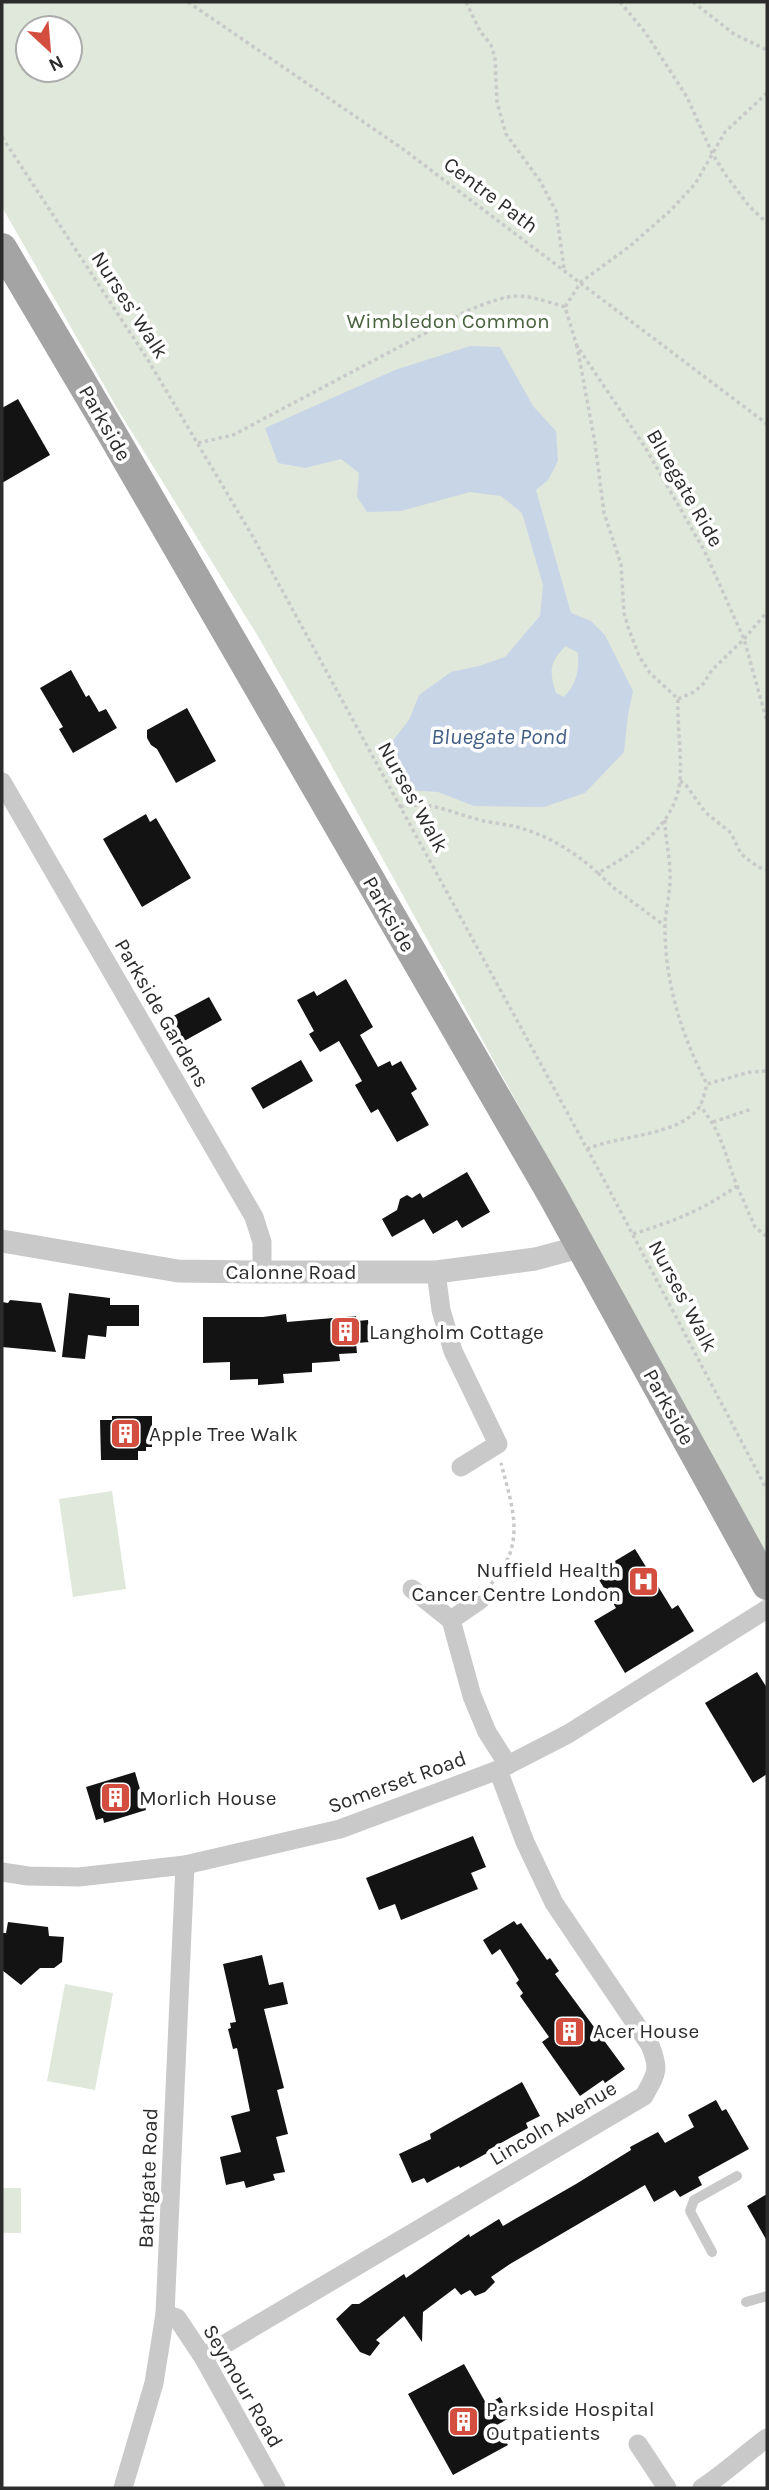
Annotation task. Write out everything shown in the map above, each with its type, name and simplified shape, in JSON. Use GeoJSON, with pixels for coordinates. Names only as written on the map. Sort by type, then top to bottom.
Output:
{"type":"FeatureCollection","features":[{"type":"Feature","properties":{"kind":"main road","name":"Parkside"},"geometry":{"type":"LineString","coordinates":[[2,248],[118,444],[580,1247],[767,1585]]}},
{"type":"Feature","properties":{"kind":"street","name":"Parkside Gardens"},"geometry":{"type":"LineString","coordinates":[[2,782],[254,1217],[262,1242],[262,1272]]}},
{"type":"Feature","properties":{"kind":"street","name":"Calonne Road"},"geometry":{"type":"LineString","coordinates":[[2,1241],[177,1271],[262,1272],[436,1272],[535,1259],[580,1247]]}},
{"type":"Feature","properties":{"kind":"street"},"geometry":{"type":"LineString","coordinates":[[436,1272],[441,1310],[453,1351],[498,1444],[461,1468]]}},
{"type":"Feature","properties":{"kind":"street"},"geometry":{"type":"LineString","coordinates":[[412,1589],[451,1620],[480,1600]]}},
{"type":"Feature","properties":{"kind":"street","name":"Somerset Road"},"geometry":{"type":"LineString","coordinates":[[2,1872],[36,1877],[79,1877],[185,1865],[340,1829],[503,1768],[568,1734],[767,1609]]}},
{"type":"Feature","properties":{"kind":"street","name":"Lincoln Avenue"},"geometry":{"type":"LineString","coordinates":[[203,2357],[644,2096],[654,2079],[658,2064],[650,2045],[554,1903],[525,1842],[503,1768],[472,1696],[451,1620]]}},
{"type":"Feature","properties":{"kind":"street","name":"Bathgate Road"},"geometry":{"type":"LineString","coordinates":[[124,2488],[154,2383],[165,2314],[185,1865]]}},
{"type":"Feature","properties":{"kind":"street","name":"Seymour Road"},"geometry":{"type":"LineString","coordinates":[[165,2314],[177,2318],[203,2357],[276,2488]]}},
{"type":"Feature","properties":{"kind":"street"},"geometry":{"type":"LineString","coordinates":[[702,2488],[728,2471],[767,2438]]}},
{"type":"Feature","properties":{"kind":"street"},"geometry":{"type":"LineString","coordinates":[[638,2444],[667,2488]]}},
{"type":"Feature","properties":{"kind":"lane"},"geometry":{"type":"LineString","coordinates":[[712,2252],[691,2211],[694,2200],[737,2176]]}},
{"type":"Feature","properties":{"kind":"lane"},"geometry":{"type":"LineString","coordinates":[[746,2302],[767,2296]]}},
{"type":"Feature","properties":{"kind":"path","name":"Centre Path"},"geometry":{"type":"LineString","coordinates":[[188,2],[403,149],[767,424]]}},
{"type":"Feature","properties":{"kind":"path"},"geometry":{"type":"LineString","coordinates":[[466,2],[480,31],[491,45],[495,58],[497,102],[501,121],[556,211],[564,270]]}},
{"type":"Feature","properties":{"kind":"path"},"geometry":{"type":"LineString","coordinates":[[620,2],[645,32],[687,97],[712,153],[725,174],[749,206],[767,223]]}},
{"type":"Feature","properties":{"kind":"path"},"geometry":{"type":"LineString","coordinates":[[693,2],[734,34],[767,50]]}},
{"type":"Feature","properties":{"kind":"path"},"geometry":{"type":"LineString","coordinates":[[198,443],[233,435],[469,310],[508,295],[529,296],[565,307],[582,282],[630,246],[670,211],[695,184],[725,132],[767,93]]}},
{"type":"Feature","properties":{"kind":"path","name":"Nurses' Walk"},"geometry":{"type":"LineString","coordinates":[[2,137],[148,360],[253,537],[587,1149],[767,1490]]}},
{"type":"Feature","properties":{"kind":"path","name":"Bluegate Ride"},"geometry":{"type":"LineString","coordinates":[[565,307],[577,346],[645,447],[705,552],[744,639],[767,722]]}},
{"type":"Feature","properties":{"kind":"path"},"geometry":{"type":"LineString","coordinates":[[577,346],[595,443],[604,513],[621,564],[624,613],[628,627],[639,656],[650,673],[678,699],[680,781],[676,798],[650,837],[631,854],[598,873]]}},
{"type":"Feature","properties":{"kind":"path"},"geometry":{"type":"LineString","coordinates":[[678,699],[694,692],[703,684],[712,670],[767,612]]}},
{"type":"Feature","properties":{"kind":"path"},"geometry":{"type":"LineString","coordinates":[[680,781],[686,785],[705,812],[731,833],[741,853],[758,867],[767,870]]}},
{"type":"Feature","properties":{"kind":"path"},"geometry":{"type":"LineString","coordinates":[[400,807],[413,804],[442,807],[552,840],[581,858],[614,888],[665,926]]}},
{"type":"Feature","properties":{"kind":"path"},"geometry":{"type":"LineString","coordinates":[[587,1149],[627,1136],[671,1128],[688,1118],[700,1106],[707,1084],[692,1056],[678,1016],[666,953],[665,926],[670,874],[665,818]]}},
{"type":"Feature","properties":{"kind":"path"},"geometry":{"type":"LineString","coordinates":[[707,1084],[750,1072],[767,1071]]}},
{"type":"Feature","properties":{"kind":"path"},"geometry":{"type":"LineString","coordinates":[[700,1106],[721,1137],[726,1157],[755,1227],[767,1237]]}},
{"type":"Feature","properties":{"kind":"path"},"geometry":{"type":"LineString","coordinates":[[713,1122],[752,1109]]}},
{"type":"Feature","properties":{"kind":"path"},"geometry":{"type":"LineString","coordinates":[[633,1235],[709,1206],[737,1186]]}},
{"type":"Feature","properties":{"kind":"path"},"geometry":{"type":"LineString","coordinates":[[480,1600],[502,1572],[511,1555],[514,1533],[512,1509],[501,1462],[505,1455],[498,1444]]}},
{"type":"Feature","properties":{"kind":"green space","name":"Wimbledon Common"},"geometry":{"type":"Polygon","coordinates":[[[2,2],[767,2],[767,1557],[319,743],[259,638],[117,408],[2,207],[2,2]]]}},
{"type":"Feature","properties":{"kind":"green space"},"geometry":{"type":"Polygon","coordinates":[[[112,1491],[126,1589],[73,1597],[59,1499],[112,1491]]]}},
{"type":"Feature","properties":{"kind":"green space"},"geometry":{"type":"Polygon","coordinates":[[[65,1984],[113,1993],[95,2090],[47,2081],[65,1984]]]}},
{"type":"Feature","properties":{"kind":"green space"},"geometry":{"type":"Polygon","coordinates":[[[2,2188],[21,2188],[21,2233],[2,2233],[2,2188]]]}},
{"type":"Feature","properties":{"kind":"water","name":"Bluegate Pond"},"geometry":{"type":"Polygon","coordinates":[[[470,346],[500,347],[533,406],[556,431],[558,461],[548,480],[536,490],[571,613],[591,621],[605,635],[633,691],[624,752],[585,793],[544,807],[474,806],[438,792],[407,790],[387,774],[387,748],[409,720],[419,695],[451,672],[505,657],[540,616],[543,585],[522,513],[501,496],[470,492],[401,511],[367,512],[357,497],[359,473],[341,459],[305,468],[278,463],[265,428],[395,370],[470,346]],[[566,646],[556,657],[552,667],[556,693],[564,697],[576,676],[578,653],[566,646]]]}},
{"type":"Feature","properties":{"kind":"building"},"geometry":{"type":"Polygon","coordinates":[[[18,399],[50,455],[2,483],[2,408],[18,399]]]}},
{"type":"Feature","properties":{"kind":"building"},"geometry":{"type":"Polygon","coordinates":[[[71,670],[86,697],[89,695],[99,712],[106,709],[117,728],[73,753],[59,729],[63,727],[40,688],[71,670]]]}},
{"type":"Feature","properties":{"kind":"building"},"geometry":{"type":"Polygon","coordinates":[[[187,708],[216,761],[176,783],[157,749],[147,738],[147,730],[187,708]]]}},
{"type":"Feature","properties":{"kind":"building"},"geometry":{"type":"Polygon","coordinates":[[[146,814],[150,822],[156,818],[191,878],[142,907],[103,839],[146,814]]]}},
{"type":"Feature","properties":{"kind":"building"},"geometry":{"type":"Polygon","coordinates":[[[346,979],[373,1027],[360,1035],[378,1067],[390,1061],[392,1066],[401,1061],[417,1089],[411,1093],[429,1125],[397,1142],[378,1109],[371,1113],[355,1085],[362,1081],[339,1041],[320,1052],[309,1034],[314,1031],[297,1000],[314,991],[317,996],[346,979]]]}},
{"type":"Feature","properties":{"kind":"building"},"geometry":{"type":"Polygon","coordinates":[[[209,997],[222,1020],[177,1045],[164,1021],[209,997]]]}},
{"type":"Feature","properties":{"kind":"building"},"geometry":{"type":"Polygon","coordinates":[[[301,1060],[313,1081],[263,1109],[251,1088],[301,1060]]]}},
{"type":"Feature","properties":{"kind":"building"},"geometry":{"type":"Polygon","coordinates":[[[467,1172],[490,1212],[462,1228],[457,1220],[433,1234],[424,1219],[392,1237],[382,1219],[397,1210],[400,1199],[407,1195],[412,1198],[420,1193],[423,1198],[467,1172]]]}},
{"type":"Feature","properties":{"kind":"building"},"geometry":{"type":"Polygon","coordinates":[[[69,1293],[110,1298],[110,1305],[139,1305],[139,1326],[107,1326],[106,1337],[88,1335],[85,1359],[62,1357],[69,1293]]]}},
{"type":"Feature","properties":{"kind":"building"},"geometry":{"type":"Polygon","coordinates":[[[10,1300],[41,1303],[56,1352],[2,1347],[2,1302],[8,1303],[10,1300]]]}},
{"type":"Feature","properties":{"kind":"building"},"geometry":{"type":"Polygon","coordinates":[[[286,1314],[287,1322],[356,1316],[357,1321],[368,1320],[370,1342],[356,1343],[357,1353],[339,1354],[340,1361],[312,1363],[312,1372],[283,1374],[284,1383],[258,1385],[258,1379],[230,1380],[230,1362],[203,1363],[203,1317],[263,1317],[286,1314]]]}},
{"type":"Feature","properties":{"kind":"building","name":"Apple Tree Walk"},"geometry":{"type":"Polygon","coordinates":[[[112,1416],[152,1416],[152,1447],[146,1447],[146,1451],[138,1451],[138,1460],[101,1460],[100,1420],[112,1420],[112,1416]]]}},
{"type":"Feature","properties":{"kind":"building"},"geometry":{"type":"Polygon","coordinates":[[[635,1549],[672,1609],[678,1605],[694,1631],[625,1673],[594,1621],[616,1608],[595,1573],[635,1549]]]}},
{"type":"Feature","properties":{"kind":"building"},"geometry":{"type":"Polygon","coordinates":[[[757,1672],[767,1688],[767,1774],[753,1783],[705,1703],[757,1672]]]}},
{"type":"Feature","properties":{"kind":"building","name":"Morlich House"},"geometry":{"type":"Polygon","coordinates":[[[135,1772],[146,1810],[104,1823],[103,1818],[96,1820],[86,1787],[135,1772]]]}},
{"type":"Feature","properties":{"kind":"building"},"geometry":{"type":"Polygon","coordinates":[[[473,1836],[486,1867],[471,1873],[478,1889],[401,1920],[395,1904],[379,1910],[366,1878],[473,1836]]]}},
{"type":"Feature","properties":{"kind":"building"},"geometry":{"type":"Polygon","coordinates":[[[514,1921],[517,1925],[521,1923],[547,1960],[550,1958],[559,1971],[555,1974],[625,2069],[580,2096],[542,2042],[549,2037],[520,1996],[523,1993],[516,1983],[519,1980],[500,1949],[492,1955],[483,1940],[514,1921]]]}},
{"type":"Feature","properties":{"kind":"building"},"geometry":{"type":"Polygon","coordinates":[[[8,1922],[48,1927],[49,1936],[64,1937],[62,1962],[54,1968],[40,1968],[21,1985],[2,1970],[2,1933],[6,1933],[8,1922]]]}},
{"type":"Feature","properties":{"kind":"building"},"geometry":{"type":"Polygon","coordinates":[[[262,1955],[269,1985],[283,1982],[288,2004],[264,2009],[284,2088],[277,2090],[288,2134],[276,2137],[285,2172],[273,2174],[275,2180],[246,2188],[244,2181],[226,2185],[220,2157],[241,2152],[231,2116],[250,2111],[237,2048],[233,2049],[228,2029],[231,2028],[230,2023],[236,2022],[223,1964],[262,1955]]]}},
{"type":"Feature","properties":{"kind":"building"},"geometry":{"type":"Polygon","coordinates":[[[522,2082],[540,2116],[526,2123],[528,2128],[460,2168],[459,2166],[427,2183],[424,2178],[412,2183],[399,2154],[431,2139],[430,2134],[522,2082]]]}},
{"type":"Feature","properties":{"kind":"building"},"geometry":{"type":"Polygon","coordinates":[[[716,2100],[722,2111],[726,2109],[749,2149],[698,2177],[702,2185],[680,2197],[675,2190],[654,2202],[645,2185],[510,2264],[491,2277],[495,2282],[485,2292],[475,2296],[470,2290],[461,2295],[455,2288],[423,2312],[422,2342],[404,2316],[376,2340],[380,2343],[370,2356],[360,2352],[336,2319],[352,2304],[359,2304],[404,2274],[406,2278],[469,2234],[470,2237],[499,2219],[503,2226],[631,2150],[630,2147],[658,2132],[665,2143],[694,2127],[688,2115],[716,2100]]]}},
{"type":"Feature","properties":{"kind":"building"},"geometry":{"type":"Polygon","coordinates":[[[767,2194],[767,2241],[747,2206],[767,2194]]]}},
{"type":"Feature","properties":{"kind":"building","name":"Parkside Hospital Outpatients"},"geometry":{"type":"Polygon","coordinates":[[[464,2364],[487,2405],[500,2397],[511,2417],[497,2425],[508,2445],[453,2475],[408,2394],[464,2364]]]}},
{"type":"Feature","properties":{"kind":"place","name":"Langholm Cottage"},"geometry":{"type":"Point","coordinates":[346,1332]}},
{"type":"Feature","properties":{"kind":"place","name":"Apple Tree Walk"},"geometry":{"type":"Point","coordinates":[126,1434]}},
{"type":"Feature","properties":{"kind":"place","name":"Nuffield Health Cancer Centre London"},"geometry":{"type":"Point","coordinates":[644,1582]}},
{"type":"Feature","properties":{"kind":"place","name":"Morlich House"},"geometry":{"type":"Point","coordinates":[116,1798]}},
{"type":"Feature","properties":{"kind":"place","name":"Acer House"},"geometry":{"type":"Point","coordinates":[570,2031]}},
{"type":"Feature","properties":{"kind":"place","name":"Parkside Hospital Outpatients"},"geometry":{"type":"Point","coordinates":[463,2421]}}]}
